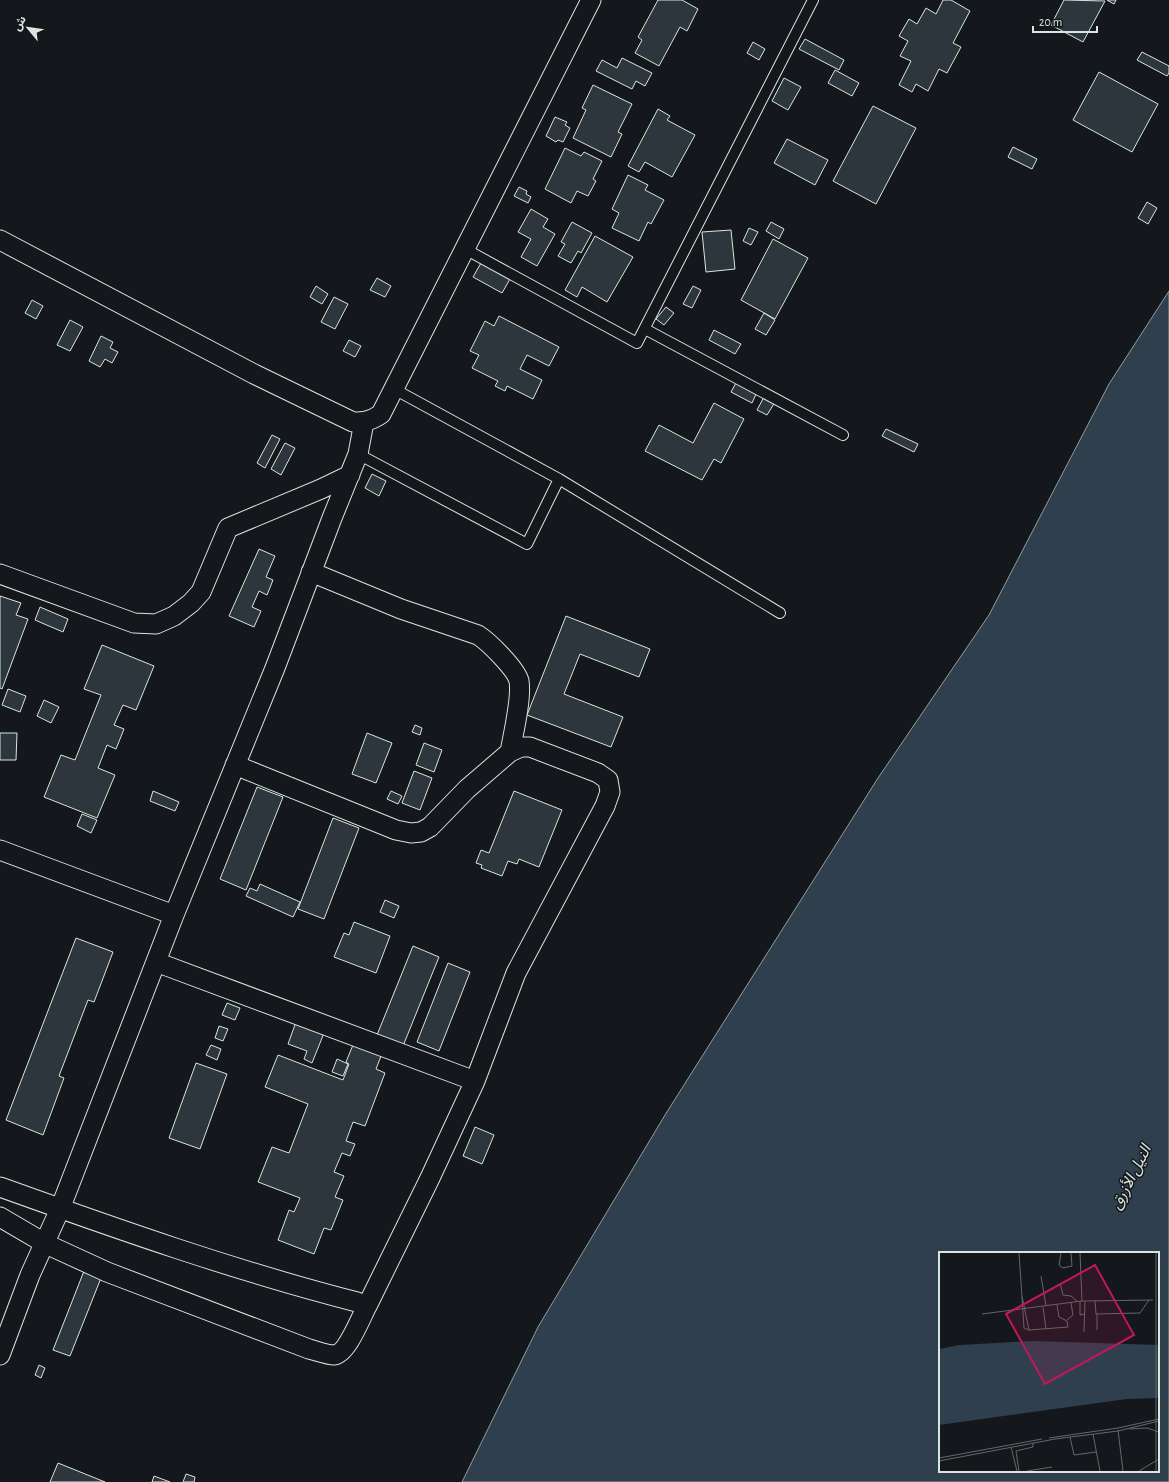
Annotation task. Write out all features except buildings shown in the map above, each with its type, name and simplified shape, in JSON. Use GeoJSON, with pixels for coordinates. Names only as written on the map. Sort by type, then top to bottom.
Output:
{"type":"FeatureCollection","features":[{"type":"Feature","properties":{"kind":"street"},"geometry":{"type":"LineString","coordinates":[[0,240],[254,374],[353,422],[372,420],[381,414],[591,0]]}},
{"type":"Feature","properties":{"kind":"street"},"geometry":{"type":"LineString","coordinates":[[0,1355],[30,1275],[46,1244],[60,1210],[174,915],[275,668],[358,454],[364,422]]}},
{"type":"Feature","properties":{"kind":"street"},"geometry":{"type":"LineString","coordinates":[[0,574],[134,623],[156,624],[174,616],[191,603],[201,592],[228,528],[321,489],[350,475]]}},
{"type":"Feature","properties":{"kind":"street"},"geometry":{"type":"LineString","coordinates":[[311,572],[401,609],[478,635],[487,641],[513,670],[519,680],[519,694],[510,752]]}},
{"type":"Feature","properties":{"kind":"street"},"geometry":{"type":"LineString","coordinates":[[0,1217],[46,1244],[114,1275],[309,1349],[334,1355],[339,1353],[345,1348],[367,1306],[430,1178],[475,1081],[516,973],[605,806],[610,792],[608,780],[598,773],[530,747],[521,747],[510,752],[467,789],[430,827],[421,832],[411,833],[396,830],[235,765]]}},
{"type":"Feature","properties":{"kind":"street"},"geometry":{"type":"LineString","coordinates":[[0,850],[174,915]]}},
{"type":"Feature","properties":{"kind":"street"},"geometry":{"type":"LineString","coordinates":[[156,962],[475,1081]]}},
{"type":"Feature","properties":{"kind":"street"},"geometry":{"type":"LineString","coordinates":[[0,1187],[60,1210],[289,1285],[367,1306]]}},
{"type":"Feature","properties":{"kind":"lane"},"geometry":{"type":"LineString","coordinates":[[465,250],[637,344],[813,0]]}},
{"type":"Feature","properties":{"kind":"lane"},"geometry":{"type":"LineString","coordinates":[[644,329],[842,434]]}},
{"type":"Feature","properties":{"kind":"lane"},"geometry":{"type":"LineString","coordinates":[[394,389],[559,479],[780,613]]}},
{"type":"Feature","properties":{"kind":"lane"},"geometry":{"type":"LineString","coordinates":[[358,454],[527,544],[559,479]]}},
{"type":"Feature","properties":{"kind":"water","name":"النيل الأزرق"},"geometry":{"type":"Polygon","coordinates":[[[1169,291],[1169,1482],[462,1482],[538,1327],[665,1115],[878,778],[989,615],[1109,384],[1169,291]]]}}]}
